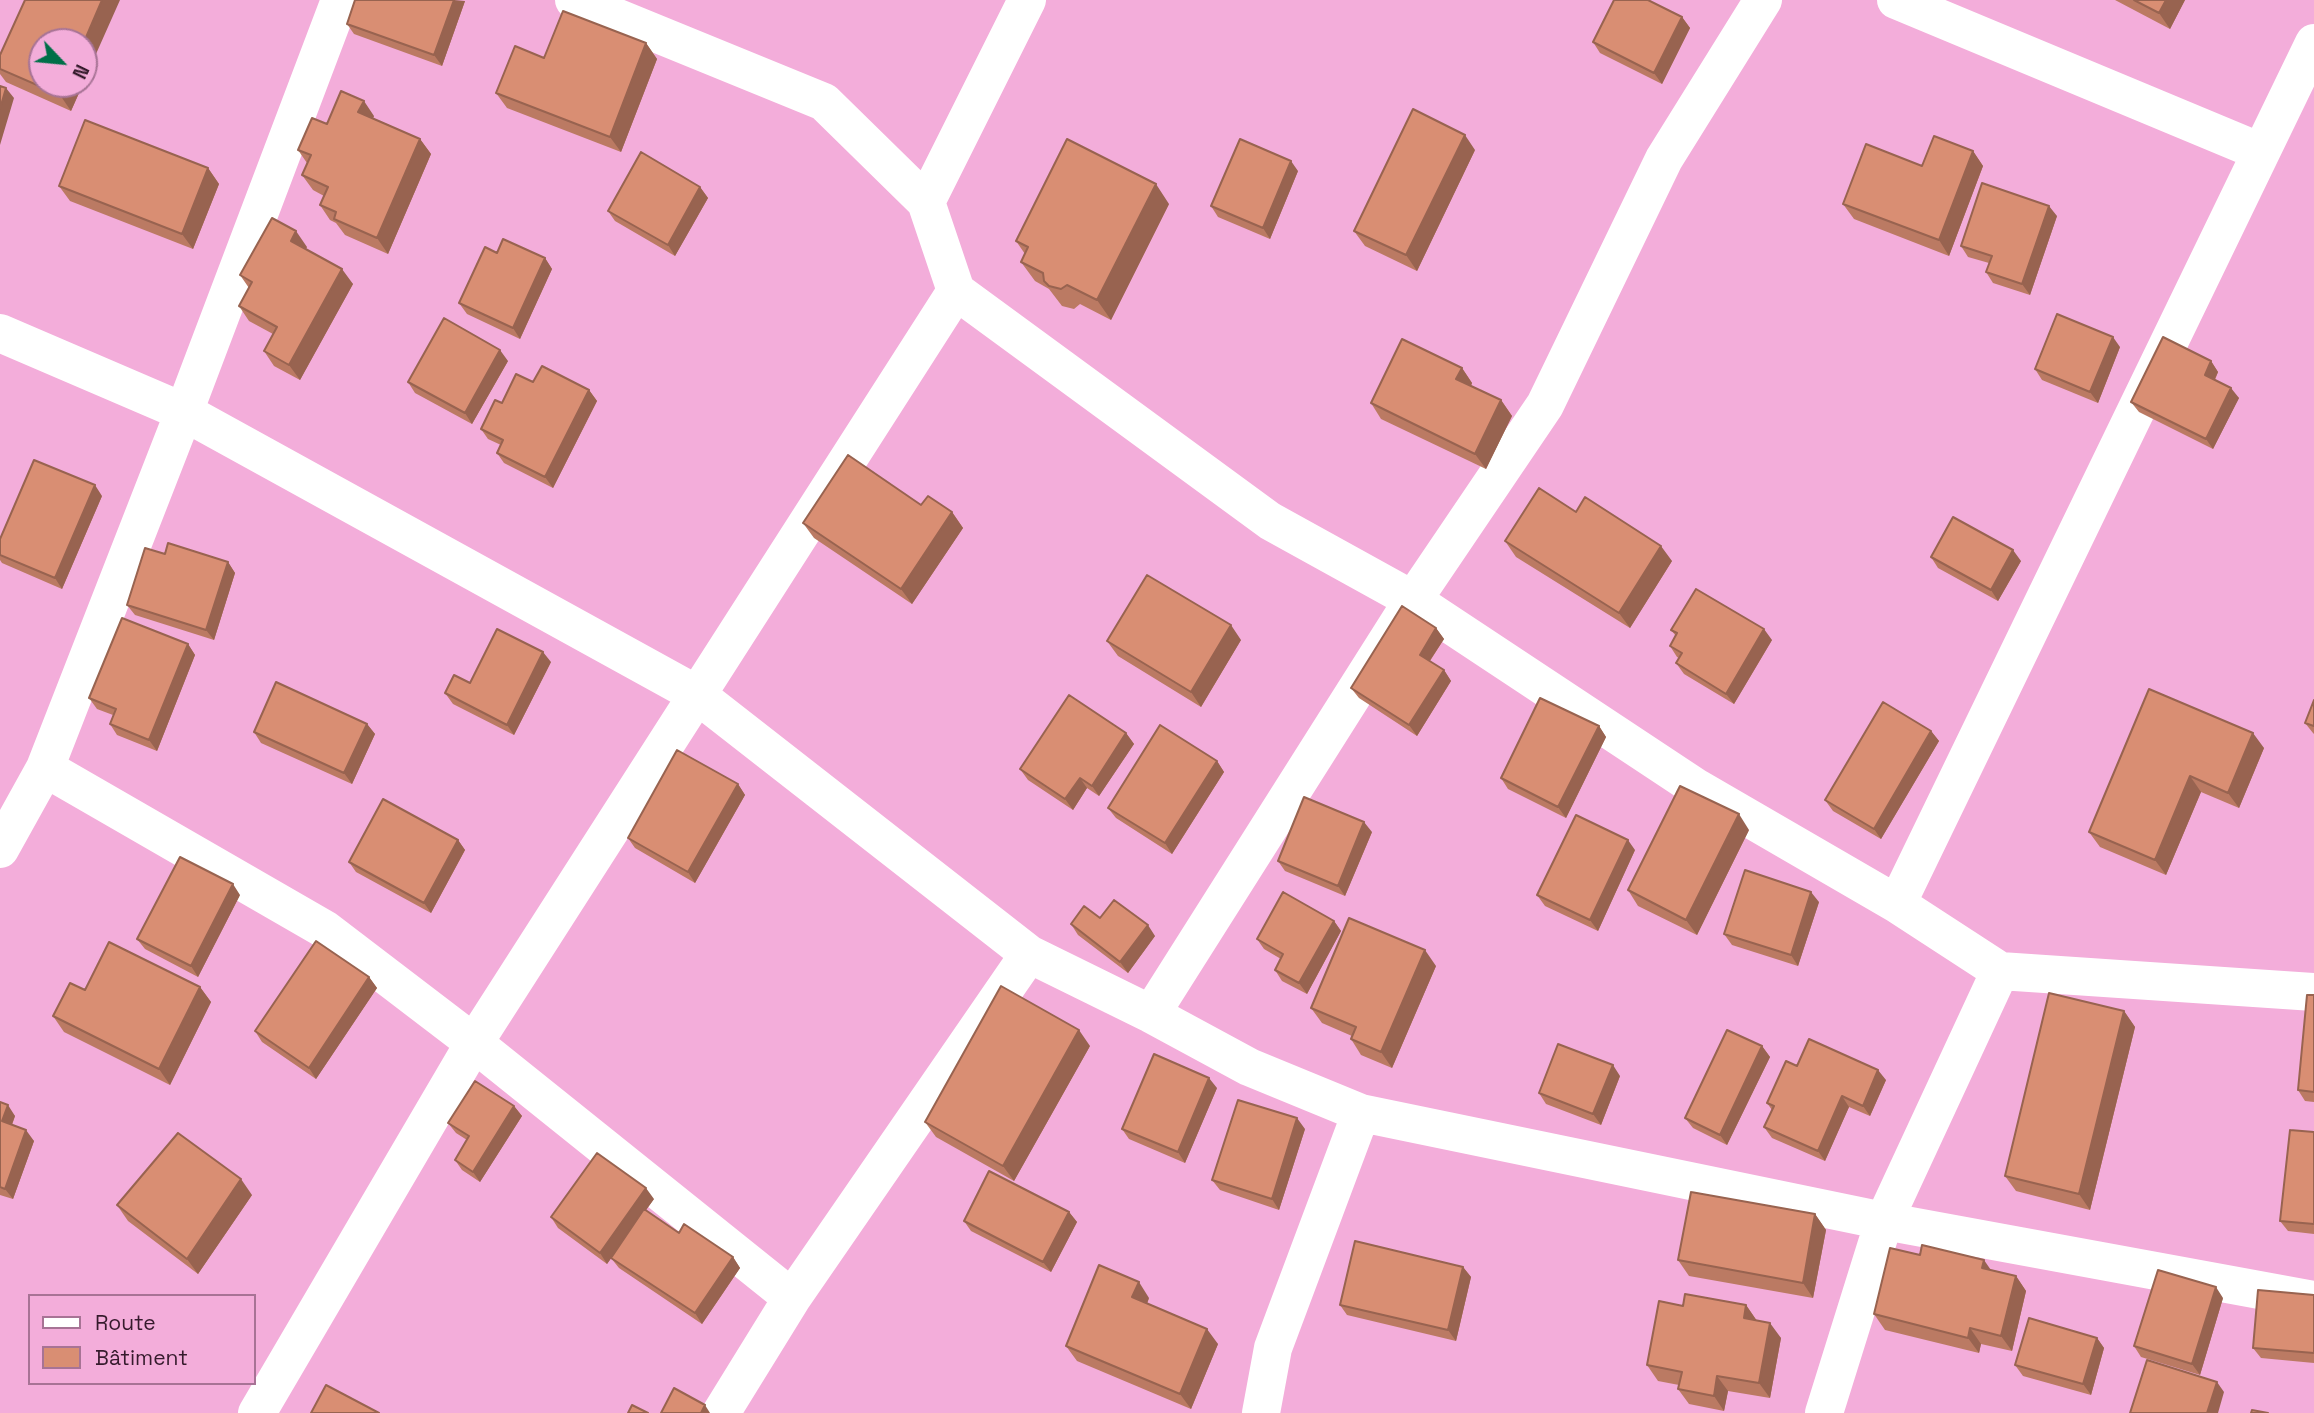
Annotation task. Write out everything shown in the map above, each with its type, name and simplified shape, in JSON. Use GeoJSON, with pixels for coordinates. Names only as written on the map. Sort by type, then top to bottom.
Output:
{"type":"FeatureCollection","features":[{"type":"Feature","properties":{"kind":"street"},"geometry":{"type":"LineString","coordinates":[[0,849],[45,768],[184,412],[340,0]]}},
{"type":"Feature","properties":{"kind":"street"},"geometry":{"type":"LineString","coordinates":[[575,0],[824,102],[926,202],[956,291],[1270,521],[1413,600],[1697,788],[1897,904],[2000,971],[2314,992]]}},
{"type":"Feature","properties":{"kind":"street"},"geometry":{"type":"LineString","coordinates":[[926,202],[1027,0]]}},
{"type":"Feature","properties":{"kind":"street"},"geometry":{"type":"LineString","coordinates":[[1151,1014],[1413,600],[1545,405],[1664,159],[1763,0]]}},
{"type":"Feature","properties":{"kind":"street"},"geometry":{"type":"LineString","coordinates":[[1896,0],[2261,152]]}},
{"type":"Feature","properties":{"kind":"street"},"geometry":{"type":"LineString","coordinates":[[1897,904],[2314,43]]}},
{"type":"Feature","properties":{"kind":"street"},"geometry":{"type":"LineString","coordinates":[[257,1413],[474,1043],[956,291]]}},
{"type":"Feature","properties":{"kind":"street"},"geometry":{"type":"LineString","coordinates":[[0,333],[184,412],[696,694],[1029,954],[1151,1014],[1249,1067],[1361,1114],[1884,1221],[2314,1300]]}},
{"type":"Feature","properties":{"kind":"street"},"geometry":{"type":"LineString","coordinates":[[45,768],[326,930],[474,1043],[792,1298]]}},
{"type":"Feature","properties":{"kind":"street"},"geometry":{"type":"LineString","coordinates":[[721,1413],[792,1298],[1029,954]]}},
{"type":"Feature","properties":{"kind":"street"},"geometry":{"type":"LineString","coordinates":[[1825,1413],[1884,1221],[2000,971]]}},
{"type":"Feature","properties":{"kind":"street"},"geometry":{"type":"LineString","coordinates":[[1261,1413],[1273,1348],[1361,1114]]}},
{"type":"Feature","properties":{"kind":"building"},"geometry":{"type":"Polygon","coordinates":[[[25,0],[102,0],[90,28],[28,28],[28,81],[0,69],[0,55],[25,0]]]}},
{"type":"Feature","properties":{"kind":"building"},"geometry":{"type":"Polygon","coordinates":[[[355,0],[454,0],[434,55],[347,24],[355,0]]]}},
{"type":"Feature","properties":{"kind":"building"},"geometry":{"type":"Polygon","coordinates":[[[1614,0],[1648,0],[1682,17],[1654,73],[1593,42],[1614,0]]]}},
{"type":"Feature","properties":{"kind":"building"},"geometry":{"type":"Polygon","coordinates":[[[2134,0],[2166,0],[2159,13],[2134,0]]]}},
{"type":"Feature","properties":{"kind":"building"},"geometry":{"type":"Polygon","coordinates":[[[563,11],[646,43],[610,137],[496,93],[515,46],[544,58],[563,11]]]}},
{"type":"Feature","properties":{"kind":"building"},"geometry":{"type":"Polygon","coordinates":[[[0,86],[6,88],[0,109],[0,86]]]}},
{"type":"Feature","properties":{"kind":"building"},"geometry":{"type":"Polygon","coordinates":[[[341,91],[364,101],[358,112],[420,139],[377,238],[334,219],[336,212],[320,205],[328,187],[302,175],[311,155],[298,150],[312,118],[327,124],[341,91]]]}},
{"type":"Feature","properties":{"kind":"building"},"geometry":{"type":"Polygon","coordinates":[[[1413,109],[1465,135],[1406,255],[1354,231],[1413,109]]]}},
{"type":"Feature","properties":{"kind":"building"},"geometry":{"type":"Polygon","coordinates":[[[85,120],[208,168],[182,234],[59,186],[85,120]]]}},
{"type":"Feature","properties":{"kind":"building"},"geometry":{"type":"Polygon","coordinates":[[[1934,136],[1973,151],[1939,240],[1843,204],[1866,144],[1922,166],[1934,136]]]}},
{"type":"Feature","properties":{"kind":"building"},"geometry":{"type":"Polygon","coordinates":[[[1067,139],[1156,184],[1097,300],[1067,285],[1061,289],[1049,286],[1044,281],[1043,273],[1021,262],[1028,247],[1016,241],[1067,139]]]}},
{"type":"Feature","properties":{"kind":"building"},"geometry":{"type":"Polygon","coordinates":[[[1240,139],[1291,161],[1263,228],[1211,206],[1240,139]]]}},
{"type":"Feature","properties":{"kind":"building"},"geometry":{"type":"Polygon","coordinates":[[[641,152],[700,187],[668,245],[608,211],[641,152]]]}},
{"type":"Feature","properties":{"kind":"building"},"geometry":{"type":"Polygon","coordinates":[[[1982,183],[2049,206],[2022,284],[1986,272],[1992,256],[1961,246],[1982,183]]]}},
{"type":"Feature","properties":{"kind":"building"},"geometry":{"type":"Polygon","coordinates":[[[272,218],[296,231],[291,241],[342,269],[289,365],[264,351],[277,327],[239,306],[252,282],[240,275],[272,218]]]}},
{"type":"Feature","properties":{"kind":"building"},"geometry":{"type":"Polygon","coordinates":[[[503,239],[545,258],[513,328],[459,303],[485,247],[497,253],[503,239]]]}},
{"type":"Feature","properties":{"kind":"building"},"geometry":{"type":"Polygon","coordinates":[[[2057,314],[2113,337],[2090,392],[2035,369],[2057,314]]]}},
{"type":"Feature","properties":{"kind":"building"},"geometry":{"type":"Polygon","coordinates":[[[444,318],[500,350],[465,413],[408,382],[444,318]]]}},
{"type":"Feature","properties":{"kind":"building"},"geometry":{"type":"Polygon","coordinates":[[[2163,337],[2211,361],[2205,375],[2231,388],[2206,439],[2131,402],[2163,337]]]}},
{"type":"Feature","properties":{"kind":"building"},"geometry":{"type":"Polygon","coordinates":[[[1402,339],[1462,368],[1456,379],[1501,400],[1475,454],[1371,403],[1402,339]]]}},
{"type":"Feature","properties":{"kind":"building"},"geometry":{"type":"Polygon","coordinates":[[[542,366],[589,390],[545,477],[497,453],[503,440],[481,429],[495,400],[502,403],[516,374],[533,382],[542,366]]]}},
{"type":"Feature","properties":{"kind":"building"},"geometry":{"type":"Polygon","coordinates":[[[848,455],[921,505],[928,496],[952,512],[901,589],[803,523],[848,455]]]}},
{"type":"Feature","properties":{"kind":"building"},"geometry":{"type":"Polygon","coordinates":[[[34,460],[95,485],[55,578],[0,555],[0,539],[34,460]]]}},
{"type":"Feature","properties":{"kind":"building"},"geometry":{"type":"Polygon","coordinates":[[[1539,488],[1576,512],[1585,497],[1661,546],[1619,613],[1505,541],[1539,488]]]}},
{"type":"Feature","properties":{"kind":"building"},"geometry":{"type":"Polygon","coordinates":[[[1953,517],[2013,550],[1991,590],[1931,557],[1953,517]]]}},
{"type":"Feature","properties":{"kind":"building"},"geometry":{"type":"Polygon","coordinates":[[[168,543],[228,562],[206,630],[127,605],[145,548],[165,554],[168,543]]]}},
{"type":"Feature","properties":{"kind":"building"},"geometry":{"type":"Polygon","coordinates":[[[1147,575],[1231,625],[1191,692],[1107,641],[1147,575]]]}},
{"type":"Feature","properties":{"kind":"building"},"geometry":{"type":"Polygon","coordinates":[[[1696,589],[1764,629],[1726,694],[1676,663],[1682,653],[1670,646],[1677,633],[1671,630],[1696,589]]]}},
{"type":"Feature","properties":{"kind":"building"},"geometry":{"type":"Polygon","coordinates":[[[1402,606],[1436,628],[1420,655],[1444,670],[1409,725],[1351,688],[1402,606]]]}},
{"type":"Feature","properties":{"kind":"building"},"geometry":{"type":"Polygon","coordinates":[[[122,618],[188,644],[149,740],[110,724],[116,709],[89,698],[122,618]]]}},
{"type":"Feature","properties":{"kind":"building"},"geometry":{"type":"Polygon","coordinates":[[[497,629],[543,652],[507,725],[445,693],[454,675],[470,683],[497,629]]]}},
{"type":"Feature","properties":{"kind":"building"},"geometry":{"type":"Polygon","coordinates":[[[276,682],[367,724],[344,773],[254,732],[276,682]]]}},
{"type":"Feature","properties":{"kind":"building"},"geometry":{"type":"Polygon","coordinates":[[[2149,689],[2253,733],[2228,793],[2190,776],[2155,860],[2089,832],[2149,689]]]}},
{"type":"Feature","properties":{"kind":"building"},"geometry":{"type":"Polygon","coordinates":[[[1069,695],[1126,733],[1092,786],[1080,778],[1065,799],[1020,769],[1069,695]]]}},
{"type":"Feature","properties":{"kind":"building"},"geometry":{"type":"Polygon","coordinates":[[[1540,698],[1599,726],[1558,807],[1501,778],[1540,698]]]}},
{"type":"Feature","properties":{"kind":"building"},"geometry":{"type":"Polygon","coordinates":[[[2314,700],[2314,726],[2305,723],[2314,700]]]}},
{"type":"Feature","properties":{"kind":"building"},"geometry":{"type":"Polygon","coordinates":[[[1883,702],[1931,731],[1874,829],[1825,800],[1883,702]]]}},
{"type":"Feature","properties":{"kind":"building"},"geometry":{"type":"Polygon","coordinates":[[[1160,725],[1217,761],[1165,843],[1108,808],[1160,725]]]}},
{"type":"Feature","properties":{"kind":"building"},"geometry":{"type":"Polygon","coordinates":[[[677,750],[738,784],[688,872],[628,838],[677,750]]]}},
{"type":"Feature","properties":{"kind":"building"},"geometry":{"type":"Polygon","coordinates":[[[1680,786],[1739,814],[1686,920],[1628,890],[1680,786]]]}},
{"type":"Feature","properties":{"kind":"building"},"geometry":{"type":"Polygon","coordinates":[[[1304,797],[1364,822],[1338,886],[1278,861],[1304,797]]]}},
{"type":"Feature","properties":{"kind":"building"},"geometry":{"type":"Polygon","coordinates":[[[383,799],[458,840],[424,903],[349,862],[383,799]]]}},
{"type":"Feature","properties":{"kind":"building"},"geometry":{"type":"Polygon","coordinates":[[[1576,815],[1628,840],[1590,920],[1537,895],[1576,815]]]}},
{"type":"Feature","properties":{"kind":"building"},"geometry":{"type":"Polygon","coordinates":[[[180,857],[233,884],[191,966],[137,939],[180,857]]]}},
{"type":"Feature","properties":{"kind":"building"},"geometry":{"type":"Polygon","coordinates":[[[1745,870],[1811,892],[1791,955],[1724,934],[1745,870]]]}},
{"type":"Feature","properties":{"kind":"building"},"geometry":{"type":"Polygon","coordinates":[[[1283,892],[1334,921],[1299,983],[1275,970],[1283,954],[1257,939],[1283,892]]]}},
{"type":"Feature","properties":{"kind":"building"},"geometry":{"type":"Polygon","coordinates":[[[1114,900],[1148,925],[1120,962],[1071,924],[1084,906],[1100,918],[1114,900]]]}},
{"type":"Feature","properties":{"kind":"building"},"geometry":{"type":"Polygon","coordinates":[[[1349,918],[1425,950],[1381,1052],[1351,1039],[1356,1027],[1311,1008],[1349,918]]]}},
{"type":"Feature","properties":{"kind":"building"},"geometry":{"type":"Polygon","coordinates":[[[316,941],[369,977],[309,1068],[255,1031],[316,941]]]}},
{"type":"Feature","properties":{"kind":"building"},"geometry":{"type":"Polygon","coordinates":[[[109,942],[200,987],[159,1069],[53,1016],[70,983],[85,990],[109,942]]]}},
{"type":"Feature","properties":{"kind":"building"},"geometry":{"type":"Polygon","coordinates":[[[1001,986],[1079,1030],[1003,1166],[925,1122],[1001,986]]]}},
{"type":"Feature","properties":{"kind":"building"},"geometry":{"type":"Polygon","coordinates":[[[2049,993],[2124,1011],[2079,1194],[2005,1176],[2049,993]]]}},
{"type":"Feature","properties":{"kind":"building"},"geometry":{"type":"Polygon","coordinates":[[[2307,995],[2314,995],[2314,1092],[2298,1090],[2307,995]]]}},
{"type":"Feature","properties":{"kind":"building"},"geometry":{"type":"Polygon","coordinates":[[[1727,1030],[1762,1046],[1720,1135],[1685,1118],[1727,1030]]]}},
{"type":"Feature","properties":{"kind":"building"},"geometry":{"type":"Polygon","coordinates":[[[1809,1039],[1878,1070],[1863,1106],[1842,1096],[1818,1151],[1764,1127],[1774,1106],[1767,1103],[1786,1061],[1797,1066],[1809,1039]]]}},
{"type":"Feature","properties":{"kind":"building"},"geometry":{"type":"Polygon","coordinates":[[[1558,1044],[1613,1065],[1593,1114],[1539,1093],[1558,1044]]]}},
{"type":"Feature","properties":{"kind":"building"},"geometry":{"type":"Polygon","coordinates":[[[1154,1054],[1209,1078],[1178,1152],[1122,1129],[1154,1054]]]}},
{"type":"Feature","properties":{"kind":"building"},"geometry":{"type":"Polygon","coordinates":[[[475,1081],[514,1106],[473,1172],[455,1160],[469,1136],[448,1123],[475,1081]]]}},
{"type":"Feature","properties":{"kind":"building"},"geometry":{"type":"Polygon","coordinates":[[[1238,1100],[1297,1118],[1272,1199],[1212,1180],[1238,1100]]]}},
{"type":"Feature","properties":{"kind":"building"},"geometry":{"type":"Polygon","coordinates":[[[0,1102],[8,1105],[2,1121],[26,1130],[5,1189],[0,1187],[0,1102]]]}},
{"type":"Feature","properties":{"kind":"building"},"geometry":{"type":"Polygon","coordinates":[[[2290,1130],[2314,1132],[2314,1224],[2280,1221],[2290,1130]]]}},
{"type":"Feature","properties":{"kind":"building"},"geometry":{"type":"Polygon","coordinates":[[[178,1133],[241,1179],[187,1259],[117,1205],[178,1133]]]}},
{"type":"Feature","properties":{"kind":"building"},"geometry":{"type":"Polygon","coordinates":[[[597,1153],[646,1188],[600,1253],[551,1217],[597,1153]]]}},
{"type":"Feature","properties":{"kind":"building"},"geometry":{"type":"Polygon","coordinates":[[[989,1171],[1069,1212],[1043,1262],[964,1221],[989,1171]]]}},
{"type":"Feature","properties":{"kind":"building"},"geometry":{"type":"Polygon","coordinates":[[[1691,1192],[1815,1214],[1803,1283],[1678,1260],[1691,1192]]]}},
{"type":"Feature","properties":{"kind":"building"},"geometry":{"type":"Polygon","coordinates":[[[644,1209],[679,1233],[684,1224],[733,1257],[695,1313],[611,1258],[644,1209]]]}},
{"type":"Feature","properties":{"kind":"building"},"geometry":{"type":"Polygon","coordinates":[[[1355,1241],[1463,1267],[1448,1330],[1340,1305],[1355,1241]]]}},
{"type":"Feature","properties":{"kind":"building"},"geometry":{"type":"Polygon","coordinates":[[[1922,1245],[1984,1260],[1982,1268],[2016,1276],[2001,1336],[1970,1328],[1968,1338],[1874,1314],[1890,1248],[1920,1255],[1922,1245]]]}},
{"type":"Feature","properties":{"kind":"building"},"geometry":{"type":"Polygon","coordinates":[[[1099,1265],[1139,1282],[1132,1297],[1207,1329],[1180,1394],[1066,1346],[1099,1265]]]}},
{"type":"Feature","properties":{"kind":"building"},"geometry":{"type":"Polygon","coordinates":[[[2158,1270],[2216,1287],[2192,1364],[2134,1346],[2158,1270]]]}},
{"type":"Feature","properties":{"kind":"building"},"geometry":{"type":"Polygon","coordinates":[[[2258,1290],[2314,1295],[2314,1353],[2253,1348],[2258,1290]]]}},
{"type":"Feature","properties":{"kind":"building"},"geometry":{"type":"Polygon","coordinates":[[[1685,1294],[1746,1305],[1744,1318],[1770,1323],[1759,1383],[1717,1376],[1714,1396],[1678,1389],[1682,1372],[1647,1365],[1659,1301],[1683,1306],[1685,1294]]]}},
{"type":"Feature","properties":{"kind":"building"},"geometry":{"type":"Polygon","coordinates":[[[2029,1318],[2097,1338],[2083,1384],[2015,1365],[2029,1318]]]}},
{"type":"Feature","properties":{"kind":"building"},"geometry":{"type":"Polygon","coordinates":[[[2147,1360],[2217,1382],[2207,1413],[2130,1413],[2147,1360]]]}},
{"type":"Feature","properties":{"kind":"building"},"geometry":{"type":"Polygon","coordinates":[[[326,1385],[379,1413],[311,1413],[326,1385]]]}},
{"type":"Feature","properties":{"kind":"building"},"geometry":{"type":"Polygon","coordinates":[[[674,1388],[705,1405],[701,1413],[661,1413],[674,1388]]]}},
{"type":"Feature","properties":{"kind":"building"},"geometry":{"type":"Polygon","coordinates":[[[632,1405],[648,1413],[628,1413],[632,1405]]]}}]}
